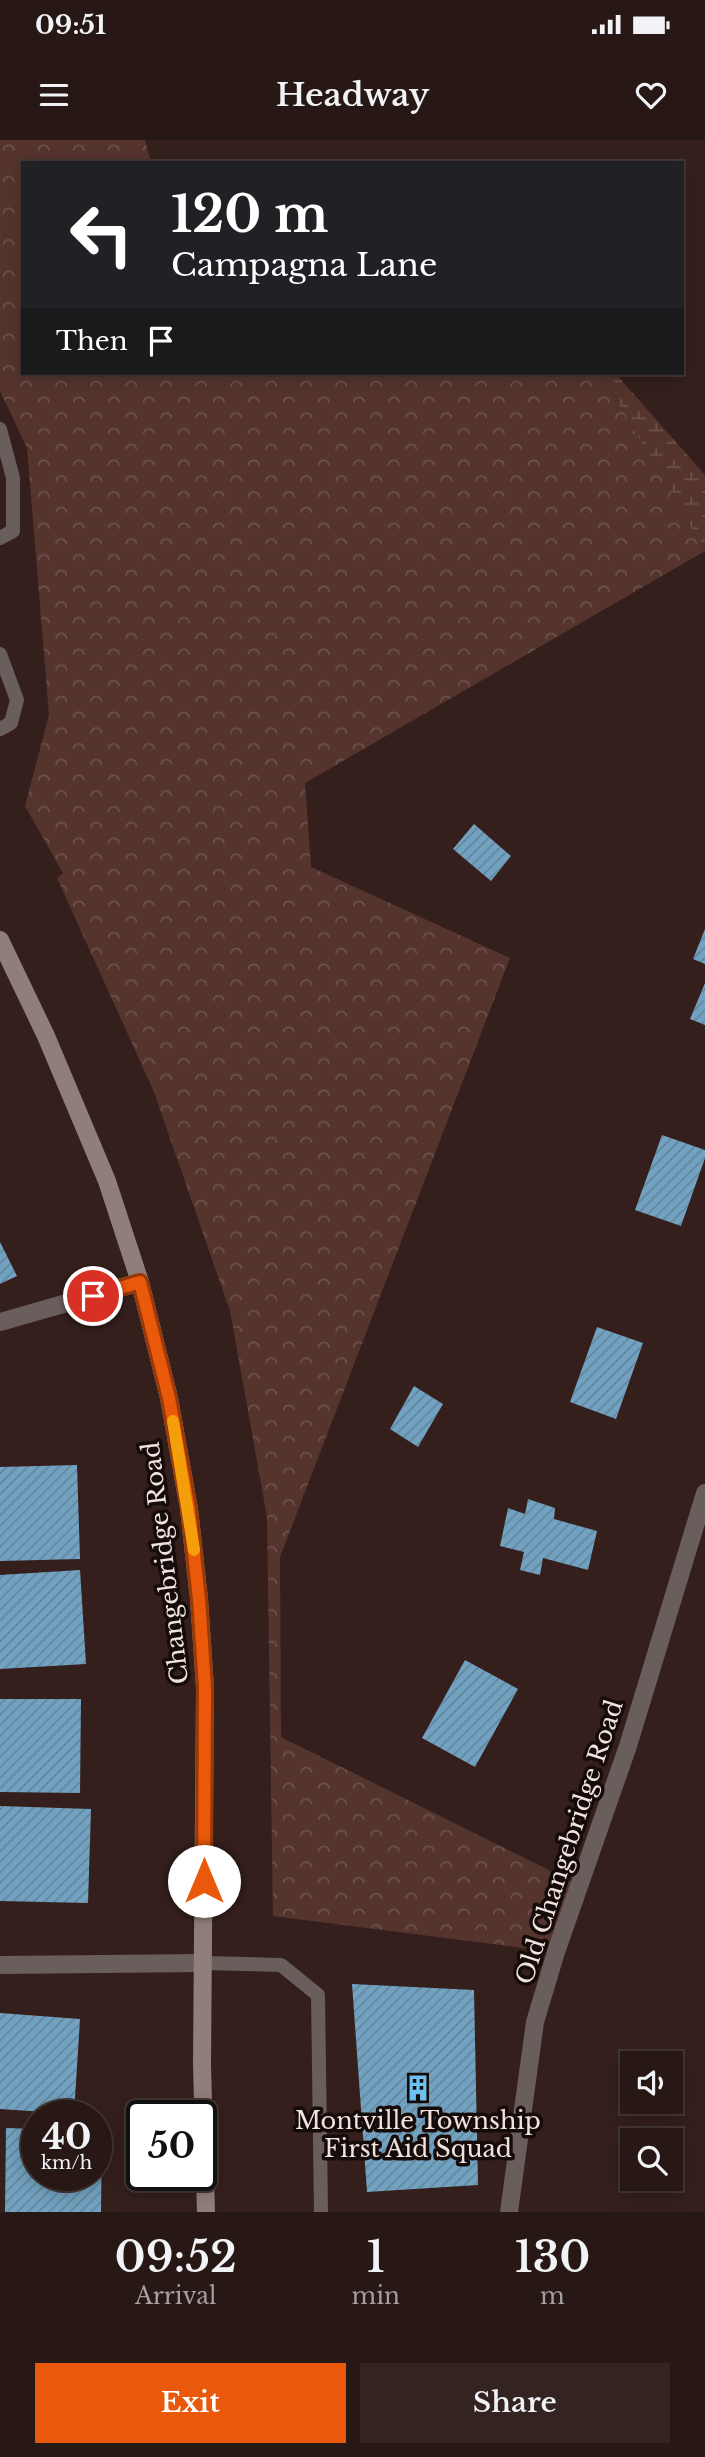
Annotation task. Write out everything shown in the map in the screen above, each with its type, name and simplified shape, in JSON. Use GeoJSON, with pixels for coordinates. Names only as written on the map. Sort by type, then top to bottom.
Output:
{"type":"FeatureCollection","features":[{"type":"Feature","properties":{"kind":"main road","name":"Changebridge Road"},"geometry":{"type":"LineString","coordinates":[[0,940],[46,1036],[107,1181],[140,1282],[169,1398],[189,1509],[205,1688],[202,2065],[206,2212]]}},
{"type":"Feature","properties":{"kind":"street"},"geometry":{"type":"LineString","coordinates":[[0,1322],[140,1282]]}},
{"type":"Feature","properties":{"kind":"street","name":"Old Changebridge Road"},"geometry":{"type":"LineString","coordinates":[[509,2212],[535,2022],[556,1952],[628,1746],[705,1493]]}},
{"type":"Feature","properties":{"kind":"street"},"geometry":{"type":"LineString","coordinates":[[0,1965],[203,1963]]}},
{"type":"Feature","properties":{"kind":"lane"},"geometry":{"type":"LineString","coordinates":[[0,429],[13,478],[13,531],[0,538]]}},
{"type":"Feature","properties":{"kind":"lane"},"geometry":{"type":"LineString","coordinates":[[0,653],[18,700],[11,723],[0,729]]}},
{"type":"Feature","properties":{"kind":"lane"},"geometry":{"type":"LineString","coordinates":[[203,1963],[281,1965],[318,1996],[321,2212]]}},
{"type":"Feature","properties":{"kind":"green space"},"geometry":{"type":"Polygon","coordinates":[[[0,140],[145,140],[150,161],[21,161],[21,375],[602,375],[705,551],[305,783],[311,867],[510,958],[280,1557],[281,1737],[573,1882],[554,1952],[273,1916],[267,1517],[230,1311],[154,1092],[57,878],[63,873],[25,806],[49,715],[27,448],[0,391],[0,140]]]}},
{"type":"Feature","properties":{"kind":"green space"},"geometry":{"type":"Polygon","coordinates":[[[602,375],[617,375],[705,475],[705,551],[602,375]]]}},
{"type":"Feature","properties":{"kind":"building"},"geometry":{"type":"Polygon","coordinates":[[[474,824],[511,856],[491,881],[453,849],[474,824]]]}},
{"type":"Feature","properties":{"kind":"building"},"geometry":{"type":"Polygon","coordinates":[[[705,929],[705,964],[693,959],[705,929]]]}},
{"type":"Feature","properties":{"kind":"building"},"geometry":{"type":"Polygon","coordinates":[[[705,983],[705,1025],[690,1019],[705,983]]]}},
{"type":"Feature","properties":{"kind":"building"},"geometry":{"type":"Polygon","coordinates":[[[662,1135],[705,1150],[705,1158],[681,1226],[635,1210],[662,1135]]]}},
{"type":"Feature","properties":{"kind":"building"},"geometry":{"type":"Polygon","coordinates":[[[0,1242],[17,1276],[0,1284],[0,1242]]]}},
{"type":"Feature","properties":{"kind":"building"},"geometry":{"type":"Polygon","coordinates":[[[597,1327],[643,1343],[616,1419],[570,1402],[597,1327]]]}},
{"type":"Feature","properties":{"kind":"building"},"geometry":{"type":"Polygon","coordinates":[[[414,1386],[443,1404],[418,1447],[390,1429],[414,1386]]]}},
{"type":"Feature","properties":{"kind":"building"},"geometry":{"type":"Polygon","coordinates":[[[77,1465],[80,1559],[0,1561],[0,1467],[77,1465]]]}},
{"type":"Feature","properties":{"kind":"building"},"geometry":{"type":"Polygon","coordinates":[[[528,1499],[555,1508],[554,1519],[597,1531],[588,1570],[543,1558],[540,1575],[520,1570],[524,1552],[500,1546],[508,1508],[525,1514],[528,1499]]]}},
{"type":"Feature","properties":{"kind":"building"},"geometry":{"type":"Polygon","coordinates":[[[80,1570],[86,1664],[0,1669],[0,1575],[80,1570]]]}},
{"type":"Feature","properties":{"kind":"building"},"geometry":{"type":"Polygon","coordinates":[[[465,1660],[518,1689],[475,1767],[422,1738],[465,1660]]]}},
{"type":"Feature","properties":{"kind":"building"},"geometry":{"type":"Polygon","coordinates":[[[0,1699],[81,1699],[80,1793],[0,1792],[0,1699]]]}},
{"type":"Feature","properties":{"kind":"building"},"geometry":{"type":"Polygon","coordinates":[[[0,1806],[91,1809],[88,1903],[0,1901],[0,1806]]]}},
{"type":"Feature","properties":{"kind":"building","name":"Montville Township First Aid Squad"},"geometry":{"type":"Polygon","coordinates":[[[352,1984],[474,1990],[478,2185],[367,2192],[352,1984]]]}},
{"type":"Feature","properties":{"kind":"building"},"geometry":{"type":"Polygon","coordinates":[[[0,2013],[80,2019],[75,2100],[21,2100],[21,2110],[0,2109],[0,2013]]]}},
{"type":"Feature","properties":{"kind":"building"},"geometry":{"type":"Polygon","coordinates":[[[6,2128],[21,2128],[21,2191],[101,2191],[101,2212],[5,2212],[6,2128]]]}},
{"type":"Feature","properties":{"kind":"slow traffic"},"geometry":{"type":"LineString","coordinates":[[173,1421],[194,1550]]}},
{"type":"Feature","properties":{"kind":"place","name":"Montville Township First Aid Squad"},"geometry":{"type":"Point","coordinates":[418,2088]}},
{"type":"Feature","properties":{"kind":"route"},"geometry":{"type":"LineString","coordinates":[[93,1296],[140,1282],[169,1398],[189,1509],[199,1599],[205,1688],[204,1881]]}}]}
